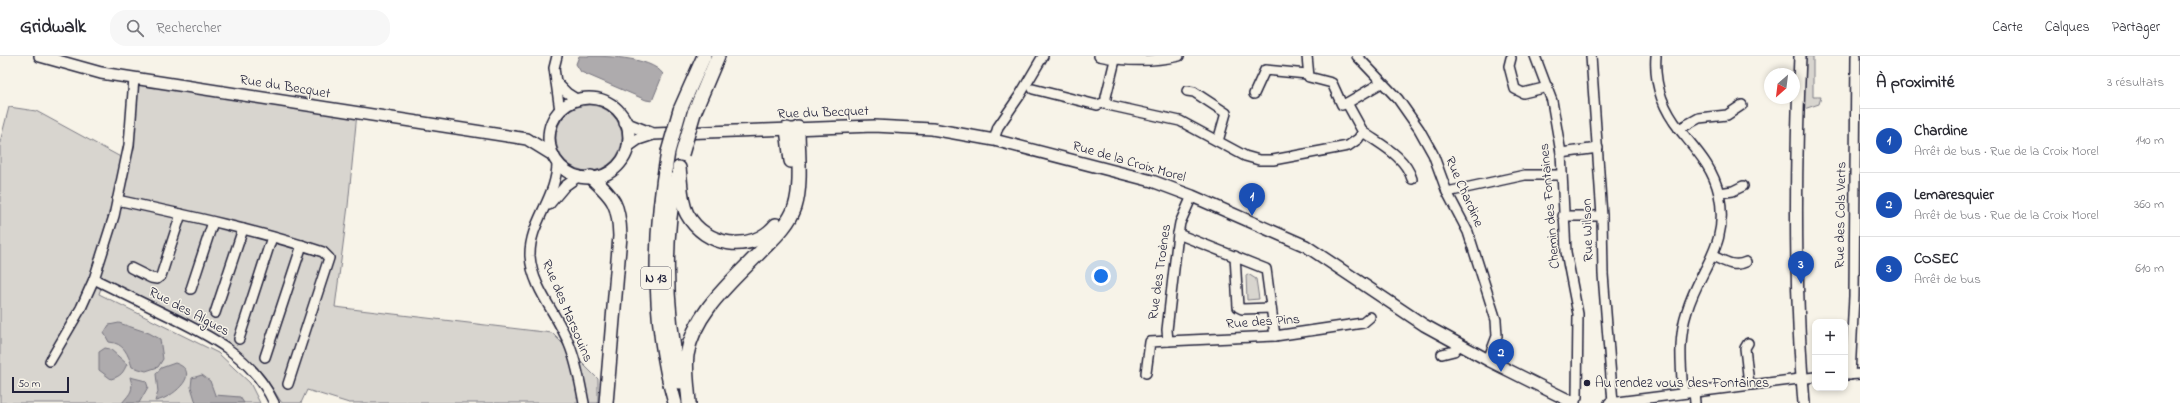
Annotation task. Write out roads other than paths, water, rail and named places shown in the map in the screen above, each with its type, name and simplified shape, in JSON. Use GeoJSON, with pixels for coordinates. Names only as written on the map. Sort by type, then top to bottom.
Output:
{"type":"FeatureCollection","features":[{"type":"Feature","properties":{"kind":"highway","name":"N 13"},"geometry":{"type":"LineString","coordinates":[[674,403],[666,375],[659,333],[655,266],[660,196],[668,152],[680,110],[704,56]]}},
{"type":"Feature","properties":{"kind":"highway","name":"N 13"},"geometry":{"type":"LineString","coordinates":[[687,403],[669,323],[667,290],[668,234],[682,154],[694,112],[718,56]]}},
{"type":"Feature","properties":{"kind":"highway"},"geometry":{"type":"LineString","coordinates":[[679,168],[687,213],[701,231],[711,238],[726,243],[741,244],[755,239],[772,230],[781,219],[789,203],[792,182],[793,129]]}},
{"type":"Feature","properties":{"kind":"highway"},"geometry":{"type":"LineString","coordinates":[[687,403],[686,365],[689,347],[697,326],[713,303],[783,227],[795,206],[798,186],[793,129]]}},
{"type":"Feature","properties":{"kind":"highway"},"geometry":{"type":"LineString","coordinates":[[585,177],[611,196],[620,221],[606,403]]}},
{"type":"Feature","properties":{"kind":"main road","name":"Rue du Becquet"},"geometry":{"type":"LineString","coordinates":[[40,56],[101,73],[527,139],[555,158]]}},
{"type":"Feature","properties":{"kind":"main road"},"geometry":{"type":"LineString","coordinates":[[1800,56],[1796,183],[1797,272],[1804,403]]}},
{"type":"Feature","properties":{"kind":"main road"},"geometry":{"type":"LineString","coordinates":[[598,99],[607,103],[616,109],[625,123],[629,136],[628,146],[621,160],[610,171],[585,177],[567,171],[555,158],[549,141],[550,130],[560,111],[578,100],[598,99]]}},
{"type":"Feature","properties":{"kind":"main road","name":"Rue du Becquet"},"geometry":{"type":"LineString","coordinates":[[625,123],[653,134]]}},
{"type":"Feature","properties":{"kind":"main road","name":"Rue du Becquet"},"geometry":{"type":"LineString","coordinates":[[628,146],[638,139],[653,134],[874,126],[932,129],[994,140]]}},
{"type":"Feature","properties":{"kind":"main road"},"geometry":{"type":"LineString","coordinates":[[527,139],[550,130]]}},
{"type":"Feature","properties":{"kind":"main road","name":"Rue de la Croix Morel"},"geometry":{"type":"LineString","coordinates":[[994,140],[1152,181],[1192,196],[1306,246],[1424,325],[1488,360],[1574,403]]}},
{"type":"Feature","properties":{"kind":"street"},"geometry":{"type":"LineString","coordinates":[[557,56],[554,68],[560,111]]}},
{"type":"Feature","properties":{"kind":"street"},"geometry":{"type":"LineString","coordinates":[[994,140],[998,127],[1020,95],[1043,56]]}},
{"type":"Feature","properties":{"kind":"street"},"geometry":{"type":"LineString","coordinates":[[1099,56],[1150,61],[1179,56]]}},
{"type":"Feature","properties":{"kind":"street"},"geometry":{"type":"LineString","coordinates":[[1307,56],[1307,74]]}},
{"type":"Feature","properties":{"kind":"street","name":"Rue Chardine"},"geometry":{"type":"LineString","coordinates":[[1357,56],[1398,98],[1419,129],[1432,154],[1447,192],[1468,232],[1496,320],[1497,336],[1488,360]]}},
{"type":"Feature","properties":{"kind":"street","name":"Chemin des Fontaines"},"geometry":{"type":"LineString","coordinates":[[1535,56],[1548,87],[1556,119],[1561,153],[1566,252],[1578,314],[1577,397],[1574,403]]}},
{"type":"Feature","properties":{"kind":"street","name":"Rue Wilson"},"geometry":{"type":"LineString","coordinates":[[1592,56],[1602,216],[1603,274],[1612,403]]}},
{"type":"Feature","properties":{"kind":"street"},"geometry":{"type":"LineString","coordinates":[[1656,56],[1656,77],[1660,94],[1679,129],[1702,155],[1711,170],[1719,193],[1720,228],[1713,256],[1694,290],[1686,314],[1680,352],[1683,393]]}},
{"type":"Feature","properties":{"kind":"street","name":"Rue des Cols Verts"},"geometry":{"type":"LineString","coordinates":[[1848,375],[1854,296],[1856,56]]}},
{"type":"Feature","properties":{"kind":"street"},"geometry":{"type":"LineString","coordinates":[[1106,102],[1115,58]]}},
{"type":"Feature","properties":{"kind":"street"},"geometry":{"type":"LineString","coordinates":[[1511,58],[1509,66],[1515,89],[1524,92],[1548,87]]}},
{"type":"Feature","properties":{"kind":"street"},"geometry":{"type":"LineString","coordinates":[[1254,94],[1265,70],[1307,74],[1312,78],[1329,81],[1342,105],[1381,82]]}},
{"type":"Feature","properties":{"kind":"street"},"geometry":{"type":"LineString","coordinates":[[50,361],[81,308],[94,279],[114,216],[130,145],[134,78]]}},
{"type":"Feature","properties":{"kind":"street"},"geometry":{"type":"LineString","coordinates":[[556,82],[567,93],[578,100]]}},
{"type":"Feature","properties":{"kind":"street"},"geometry":{"type":"LineString","coordinates":[[1033,89],[1097,105],[1106,102]]}},
{"type":"Feature","properties":{"kind":"street"},"geometry":{"type":"LineString","coordinates":[[1187,91],[1194,92],[1226,113],[1218,141]]}},
{"type":"Feature","properties":{"kind":"street"},"geometry":{"type":"LineString","coordinates":[[1106,102],[1112,107],[1160,115],[1180,121],[1253,159],[1273,160],[1348,146],[1358,139],[1363,132]]}},
{"type":"Feature","properties":{"kind":"street"},"geometry":{"type":"LineString","coordinates":[[1346,103],[1363,132],[1400,158],[1409,171],[1412,179]]}},
{"type":"Feature","properties":{"kind":"street"},"geometry":{"type":"LineString","coordinates":[[1679,129],[1699,118],[1727,115],[1742,105]]}},
{"type":"Feature","properties":{"kind":"street"},"geometry":{"type":"LineString","coordinates":[[1561,153],[1598,148]]}},
{"type":"Feature","properties":{"kind":"street","name":"Rue des Marsouins"},"geometry":{"type":"LineString","coordinates":[[555,158],[557,176],[545,209],[533,231],[531,244],[531,267],[569,344],[579,376],[584,403]]}},
{"type":"Feature","properties":{"kind":"street"},"geometry":{"type":"LineString","coordinates":[[1447,192],[1525,176],[1562,174]]}},
{"type":"Feature","properties":{"kind":"street","name":"Rue des Marsouins"},"geometry":{"type":"LineString","coordinates":[[545,209],[565,186],[585,177]]}},
{"type":"Feature","properties":{"kind":"street"},"geometry":{"type":"LineString","coordinates":[[1719,193],[1733,191],[1743,186]]}},
{"type":"Feature","properties":{"kind":"street","name":"Rue des Troènes"},"geometry":{"type":"LineString","coordinates":[[1168,341],[1166,330],[1178,234],[1180,223],[1192,196]]}},
{"type":"Feature","properties":{"kind":"street"},"geometry":{"type":"LineString","coordinates":[[117,200],[272,236],[322,252],[329,258],[329,263],[288,384]]}},
{"type":"Feature","properties":{"kind":"street"},"geometry":{"type":"LineString","coordinates":[[131,268],[151,278],[158,278],[161,276],[181,214]]}},
{"type":"Feature","properties":{"kind":"street"},"geometry":{"type":"LineString","coordinates":[[1563,216],[1602,216]]}},
{"type":"Feature","properties":{"kind":"street"},"geometry":{"type":"LineString","coordinates":[[191,289],[213,222]]}},
{"type":"Feature","properties":{"kind":"street"},"geometry":{"type":"LineString","coordinates":[[216,313],[243,229]]}},
{"type":"Feature","properties":{"kind":"street"},"geometry":{"type":"LineString","coordinates":[[1178,234],[1266,269],[1275,336]]}},
{"type":"Feature","properties":{"kind":"street"},"geometry":{"type":"LineString","coordinates":[[239,339],[272,236]]}},
{"type":"Feature","properties":{"kind":"street"},"geometry":{"type":"LineString","coordinates":[[265,357],[302,245]]}},
{"type":"Feature","properties":{"kind":"street"},"geometry":{"type":"LineString","coordinates":[[1235,256],[1238,307],[1242,309],[1271,308]]}},
{"type":"Feature","properties":{"kind":"street"},"geometry":{"type":"LineString","coordinates":[[1713,256],[1734,265],[1740,265],[1746,262]]}},
{"type":"Feature","properties":{"kind":"street","name":"Rue des Algues"},"geometry":{"type":"LineString","coordinates":[[94,279],[209,335],[231,350],[249,365],[269,392],[274,403]]}},
{"type":"Feature","properties":{"kind":"street","name":"Rue des Pins"},"geometry":{"type":"LineString","coordinates":[[1146,373],[1150,342],[1275,336],[1363,323],[1370,317]]}},
{"type":"Feature","properties":{"kind":"street"},"geometry":{"type":"LineString","coordinates":[[1748,343],[1745,348],[1749,384]]}},
{"type":"Feature","properties":{"kind":"street"},"geometry":{"type":"LineString","coordinates":[[1442,354],[1454,351],[1459,344]]}},
{"type":"Feature","properties":{"kind":"street"},"geometry":{"type":"LineString","coordinates":[[1848,375],[1860,374]]}},
{"type":"Feature","properties":{"kind":"street"},"geometry":{"type":"LineString","coordinates":[[1612,403],[1694,391],[1812,377]]}},
{"type":"Feature","properties":{"kind":"street"},"geometry":{"type":"LineString","coordinates":[[1694,391],[1695,403]]}},
{"type":"Feature","properties":{"kind":"place","name":"Chardine"},"geometry":{"type":"Point","coordinates":[1252,216]}},
{"type":"Feature","properties":{"kind":"place","name":"COSEC"},"geometry":{"type":"Point","coordinates":[1801,284]}},
{"type":"Feature","properties":{"kind":"place","name":"Lemaresquier"},"geometry":{"type":"Point","coordinates":[1501,372]}},
{"type":"Feature","properties":{"kind":"place","name":"Au rendez vous des Fontaines"},"geometry":{"type":"Point","coordinates":[1587,383]}}]}
